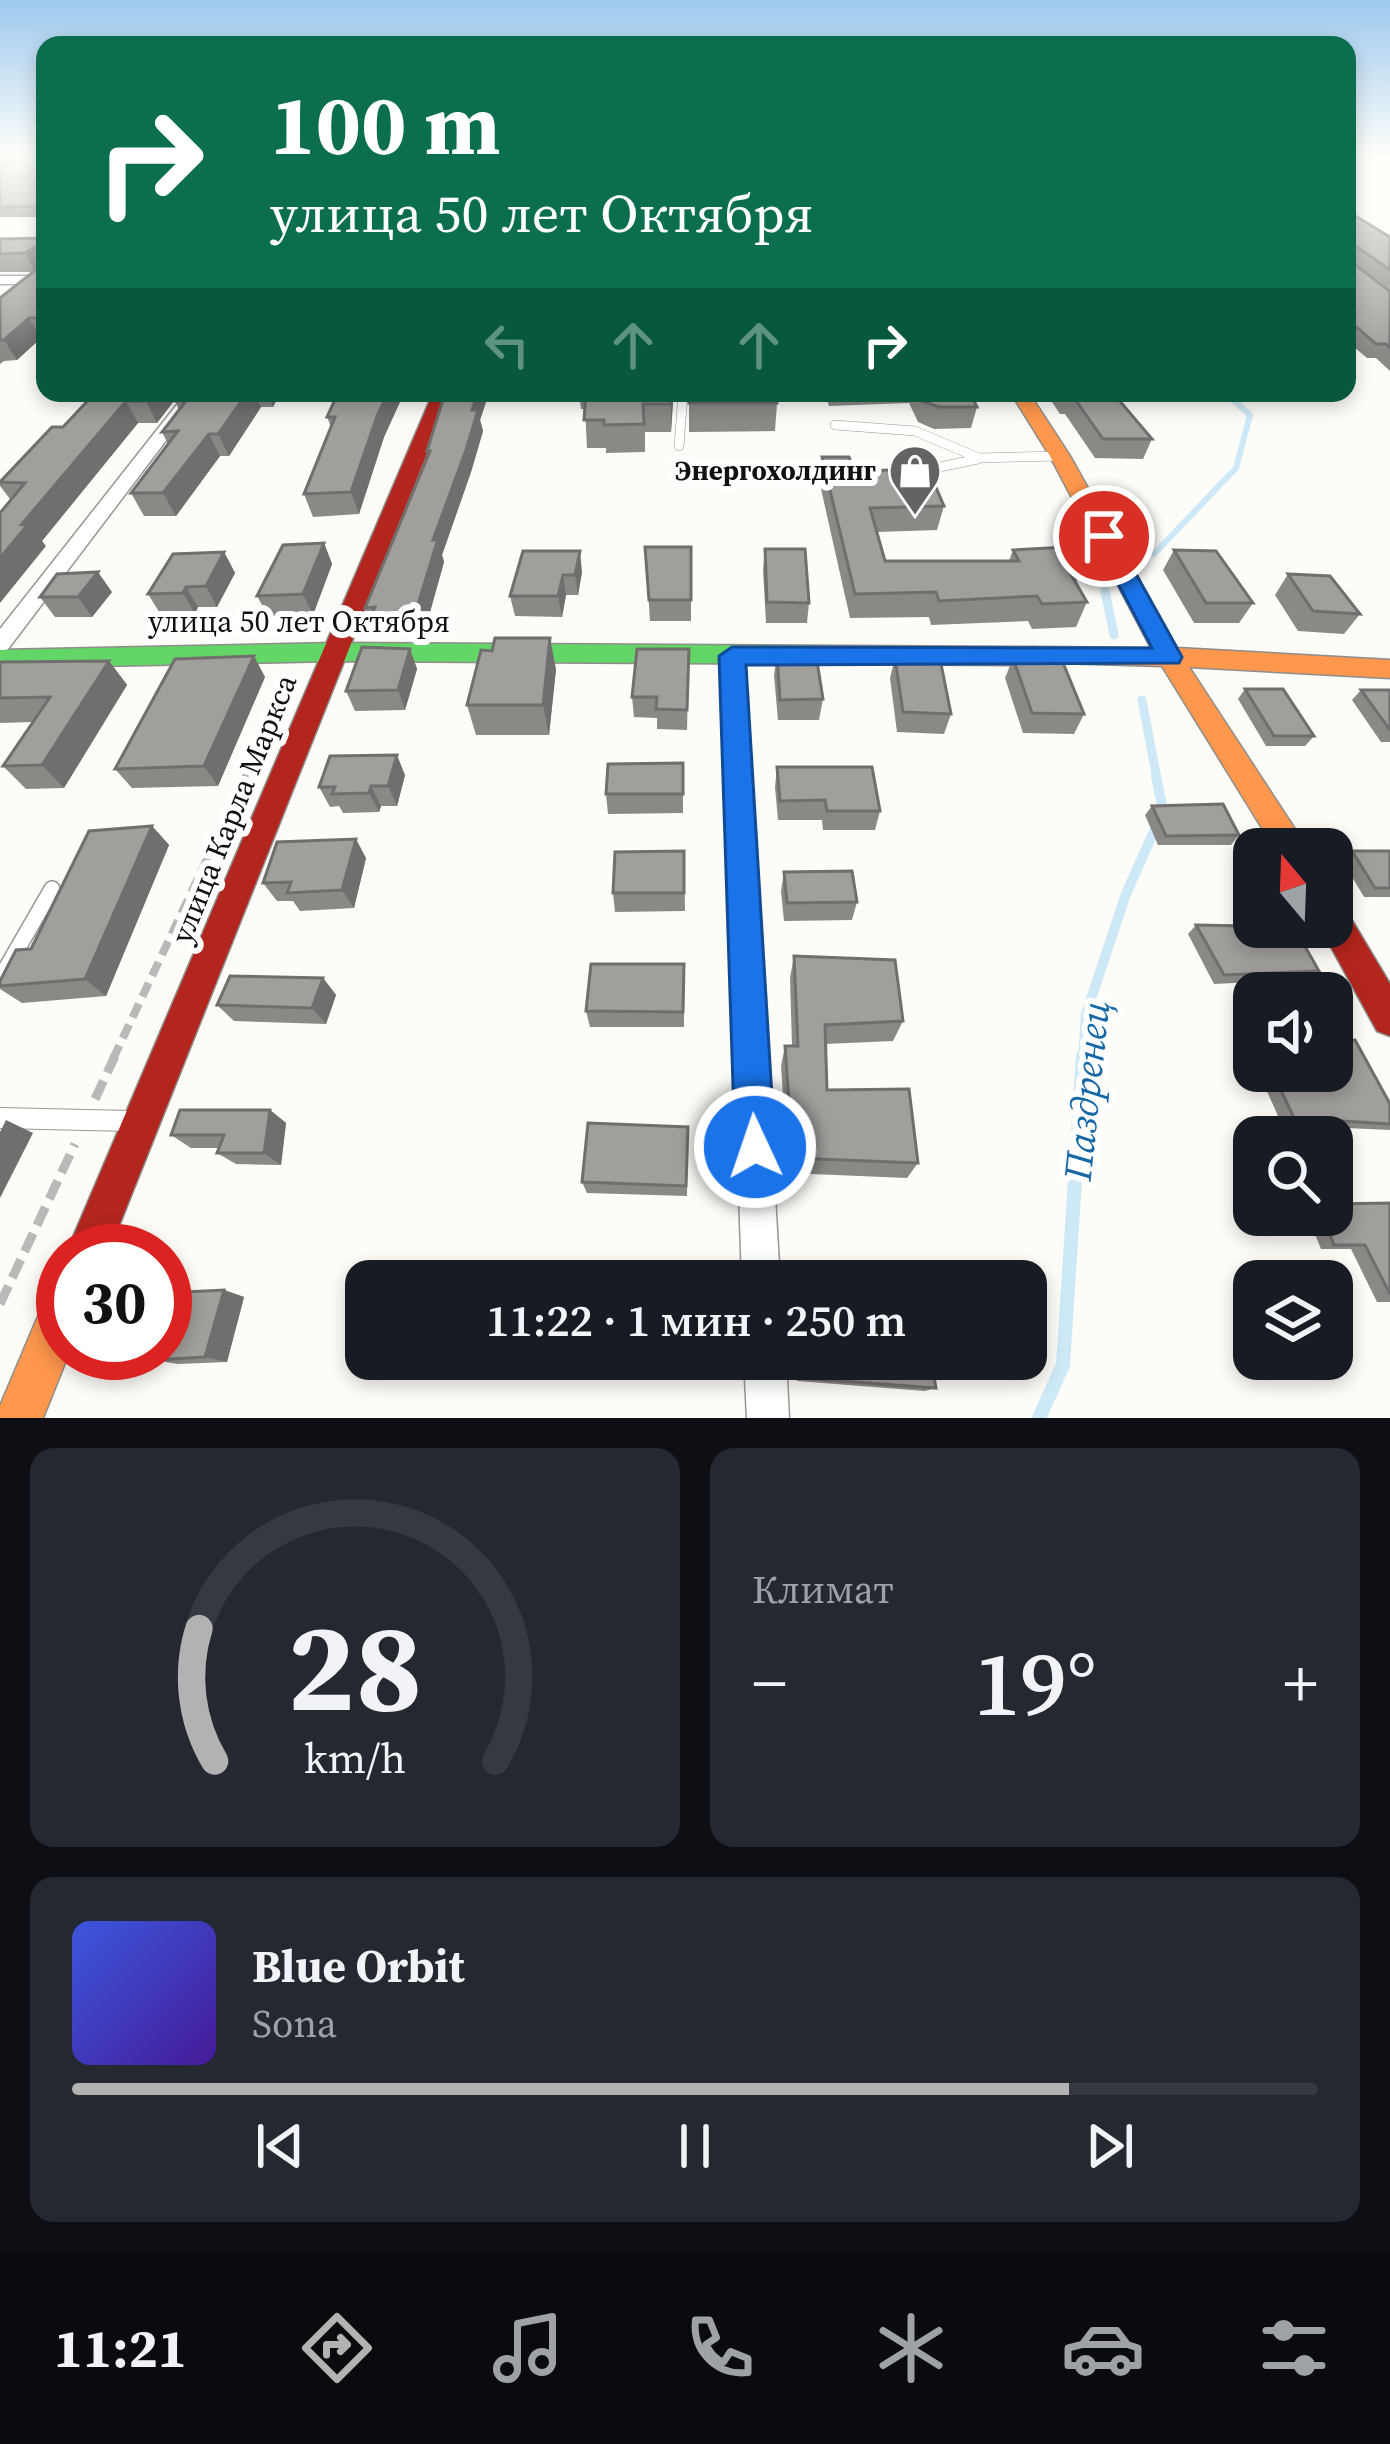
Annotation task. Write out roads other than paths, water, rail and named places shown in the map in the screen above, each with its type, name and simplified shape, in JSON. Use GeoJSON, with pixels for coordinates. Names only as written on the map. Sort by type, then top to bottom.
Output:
{"type":"FeatureCollection","features":[{"type":"Feature","properties":{"kind":"street"},"geometry":{"type":"LineString","coordinates":[[0,280],[36,278]]}},
{"type":"Feature","properties":{"kind":"street"},"geometry":{"type":"LineString","coordinates":[[1356,280],[1390,281]]}},
{"type":"Feature","properties":{"kind":"street"},"geometry":{"type":"LineString","coordinates":[[1356,281],[1390,302]]}},
{"type":"Feature","properties":{"kind":"street"},"geometry":{"type":"LineString","coordinates":[[0,311],[36,283]]}},
{"type":"Feature","properties":{"kind":"street"},"geometry":{"type":"LineString","coordinates":[[0,644],[187,402]]}},
{"type":"Feature","properties":{"kind":"street","name":"улица Карла Маркса"},"geometry":{"type":"LineString","coordinates":[[99,1224],[438,402]]}},
{"type":"Feature","properties":{"kind":"street"},"geometry":{"type":"LineString","coordinates":[[1026,402],[1169,657],[1279,828]]}},
{"type":"Feature","properties":{"kind":"street","name":"улица 50 лет Октября"},"geometry":{"type":"LineString","coordinates":[[0,659],[335,652],[1169,657],[1390,669]]}},
{"type":"Feature","properties":{"kind":"street"},"geometry":{"type":"LineString","coordinates":[[732,656],[760,1260]]}},
{"type":"Feature","properties":{"kind":"street"},"geometry":{"type":"LineString","coordinates":[[1349,948],[1390,1018]]}},
{"type":"Feature","properties":{"kind":"street"},"geometry":{"type":"LineString","coordinates":[[19,1418],[36,1377]]}},
{"type":"Feature","properties":{"kind":"street"},"geometry":{"type":"LineString","coordinates":[[766,1380],[767,1418]]}},
{"type":"Feature","properties":{"kind":"lane"},"geometry":{"type":"LineString","coordinates":[[679,446],[682,402]]}},
{"type":"Feature","properties":{"kind":"lane"},"geometry":{"type":"LineString","coordinates":[[836,425],[915,431],[979,458]]}},
{"type":"Feature","properties":{"kind":"lane"},"geometry":{"type":"LineString","coordinates":[[908,472],[930,472],[979,458],[1060,456]]}},
{"type":"Feature","properties":{"kind":"lane"},"geometry":{"type":"LineString","coordinates":[[789,471],[886,471]]}},
{"type":"Feature","properties":{"kind":"lane"},"geometry":{"type":"LineString","coordinates":[[0,979],[52,889]]}},
{"type":"Feature","properties":{"kind":"lane"},"geometry":{"type":"LineString","coordinates":[[0,1118],[141,1121]]}},
{"type":"Feature","properties":{"kind":"waterway","name":"Паздренец"},"geometry":{"type":"LineString","coordinates":[[1154,554],[1236,468],[1250,415],[1236,402]]}},
{"type":"Feature","properties":{"kind":"waterway","name":"Паздренец"},"geometry":{"type":"LineString","coordinates":[[1105,591],[1114,635]]}},
{"type":"Feature","properties":{"kind":"waterway","name":"Паздренец"},"geometry":{"type":"LineString","coordinates":[[1142,700],[1157,779]]}},
{"type":"Feature","properties":{"kind":"waterway","name":"Паздренец"},"geometry":{"type":"LineString","coordinates":[[1083,1059],[1086,1014],[1126,894],[1163,811],[1156,776]]}},
{"type":"Feature","properties":{"kind":"waterway","name":"Паздренец"},"geometry":{"type":"LineString","coordinates":[[1039,1418],[1063,1365],[1083,1056]]}},
{"type":"Feature","properties":{"kind":"place","name":"Энергохолдинг"},"geometry":{"type":"Point","coordinates":[915,517]}}]}
